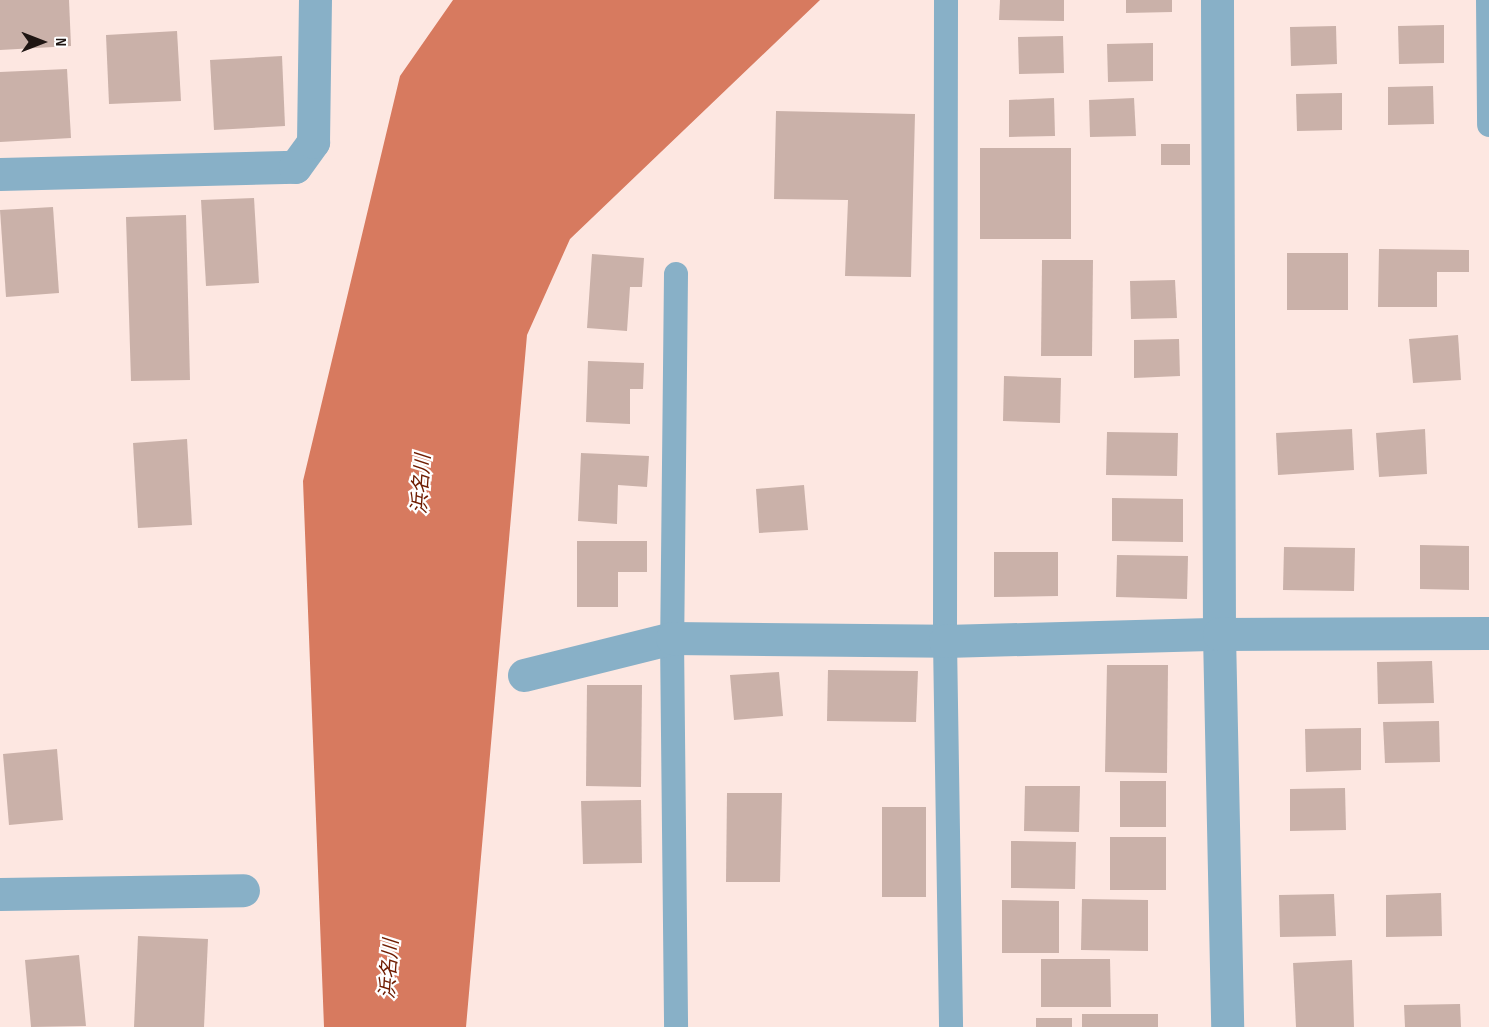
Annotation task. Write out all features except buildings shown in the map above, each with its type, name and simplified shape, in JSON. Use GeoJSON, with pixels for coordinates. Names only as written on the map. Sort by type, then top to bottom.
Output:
{"type":"FeatureCollection","features":[{"type":"Feature","properties":{"kind":"street"},"geometry":{"type":"LineString","coordinates":[[0,174],[295,167],[313,142],[315,0]]}},
{"type":"Feature","properties":{"kind":"street"},"geometry":{"type":"LineString","coordinates":[[1217,0],[1220,634],[1227,1027]]}},
{"type":"Feature","properties":{"kind":"street"},"geometry":{"type":"LineString","coordinates":[[524,675],[672,638],[945,641],[1220,634],[1489,633]]}},
{"type":"Feature","properties":{"kind":"street"},"geometry":{"type":"LineString","coordinates":[[0,894],[243,890]]}},
{"type":"Feature","properties":{"kind":"lane"},"geometry":{"type":"LineString","coordinates":[[946,0],[945,641],[951,1027]]}},
{"type":"Feature","properties":{"kind":"lane"},"geometry":{"type":"LineString","coordinates":[[1488,0],[1489,124]]}},
{"type":"Feature","properties":{"kind":"lane"},"geometry":{"type":"LineString","coordinates":[[676,274],[672,638],[676,1027]]}},
{"type":"Feature","properties":{"kind":"water","name":"浜名川"},"geometry":{"type":"Polygon","coordinates":[[[453,0],[820,0],[570,239],[527,335],[466,1027],[324,1027],[303,481],[400,76],[453,0]]]}}]}
